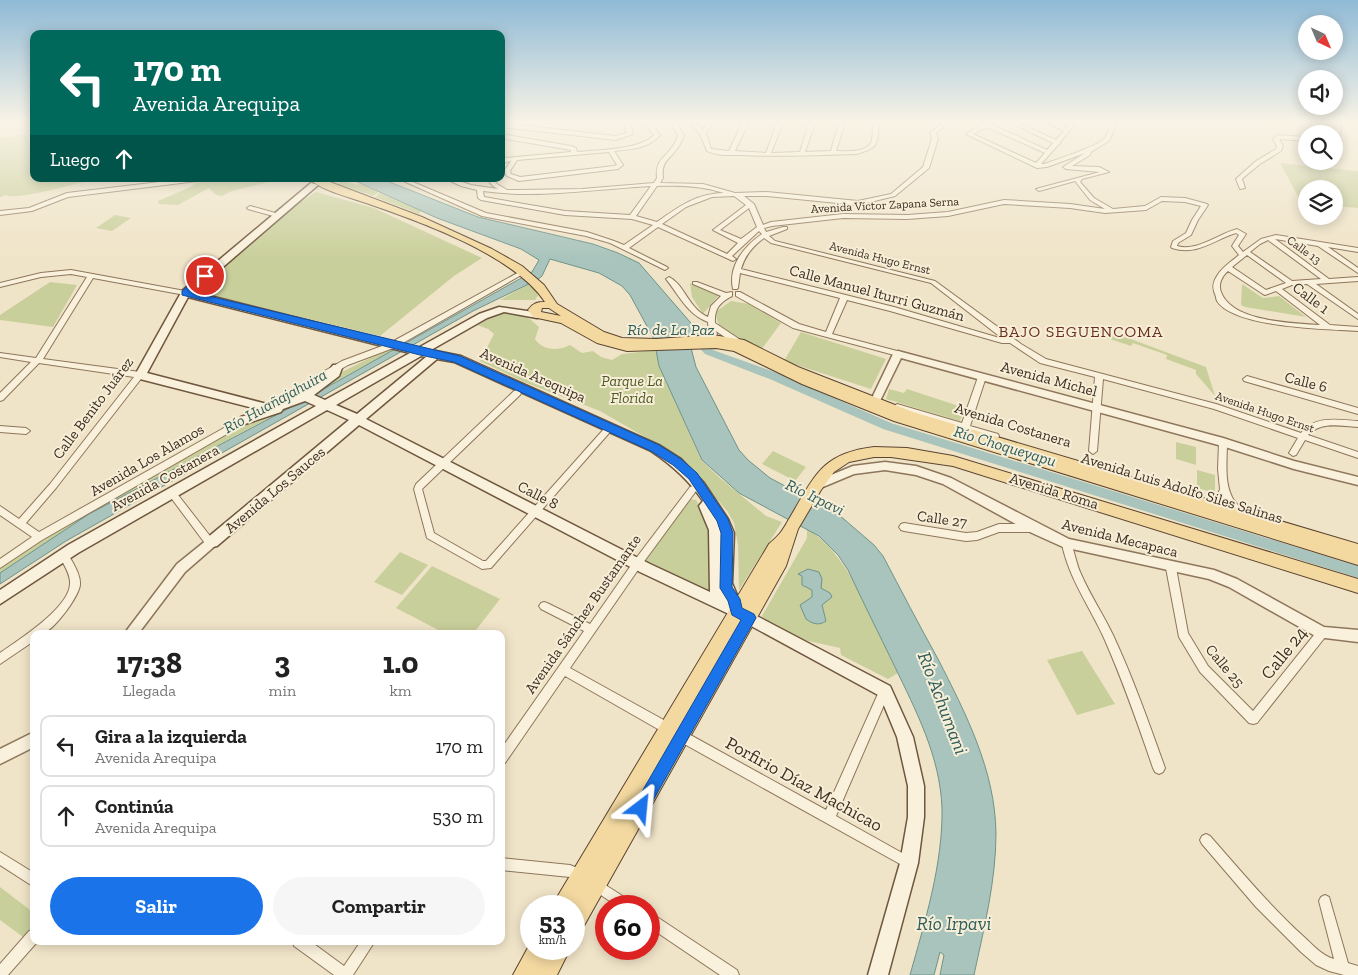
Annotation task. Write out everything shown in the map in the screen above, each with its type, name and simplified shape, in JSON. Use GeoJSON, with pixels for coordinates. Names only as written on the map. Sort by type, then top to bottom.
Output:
{"type":"FeatureCollection","features":[{"type":"Feature","properties":{"kind":"main road","name":"Calle Benito Juárez"},"geometry":{"type":"LineString","coordinates":[[140,374],[178,300],[316,182]]}},
{"type":"Feature","properties":{"kind":"main road"},"geometry":{"type":"LineString","coordinates":[[316,182],[385,204],[480,246],[527,277],[544,292],[553,306],[550,313],[539,310],[496,311],[434,352]]}},
{"type":"Feature","properties":{"kind":"main road"},"geometry":{"type":"LineString","coordinates":[[539,310],[544,292]]}},
{"type":"Feature","properties":{"kind":"main road","name":"Avenida Arequipa"},"geometry":{"type":"LineString","coordinates":[[185,293],[407,348],[434,352],[450,362],[519,390],[608,430],[662,459],[697,488],[716,508],[727,533],[726,588],[743,614]]}},
{"type":"Feature","properties":{"kind":"main road","name":"Avenida Costanera"},"geometry":{"type":"LineString","coordinates":[[0,590],[66,546],[407,348],[496,305],[517,302],[539,310]]}},
{"type":"Feature","properties":{"kind":"main road","name":"Avenida Luis Adolfo Siles Salinas"},"geometry":{"type":"LineString","coordinates":[[553,306],[605,337],[628,343],[656,345]]}},
{"type":"Feature","properties":{"kind":"main road","name":"Avenida Luis Adolfo Siles Salinas"},"geometry":{"type":"LineString","coordinates":[[539,310],[616,345],[634,348],[713,341],[740,343],[794,370],[881,404],[995,442],[1358,550]]}},
{"type":"Feature","properties":{"kind":"main road","name":"Avenida Luis Adolfo Siles Salinas"},"geometry":{"type":"LineString","coordinates":[[713,341],[737,348],[798,377],[898,418],[1358,559]]}},
{"type":"Feature","properties":{"kind":"main road","name":"Avenida Los Sauces"},"geometry":{"type":"LineString","coordinates":[[212,542],[358,420],[434,352]]}},
{"type":"Feature","properties":{"kind":"main road"},"geometry":{"type":"LineString","coordinates":[[140,374],[267,408],[315,400],[335,373],[336,368]]}},
{"type":"Feature","properties":{"kind":"main road","name":"Avenida Costanera"},"geometry":{"type":"LineString","coordinates":[[0,598],[64,554],[172,493],[315,400]]}},
{"type":"Feature","properties":{"kind":"main road","name":"Calle 8"},"geometry":{"type":"LineString","coordinates":[[315,400],[358,420],[638,564],[743,614],[885,691]]}},
{"type":"Feature","properties":{"kind":"main road"},"geometry":{"type":"LineString","coordinates":[[245,420],[266,414],[286,404]]}},
{"type":"Feature","properties":{"kind":"main road","name":"Avenida Roma"},"geometry":{"type":"LineString","coordinates":[[841,466],[855,456],[880,452],[913,454],[953,461],[1358,586]]}},
{"type":"Feature","properties":{"kind":"main road"},"geometry":{"type":"LineString","coordinates":[[574,895],[589,880],[743,614],[774,548],[787,534],[826,472],[841,466]]}},
{"type":"Feature","properties":{"kind":"main road","name":"Avenida Arequipa"},"geometry":{"type":"LineString","coordinates":[[697,488],[710,513],[717,534],[716,593],[719,603]]}},
{"type":"Feature","properties":{"kind":"main road"},"geometry":{"type":"LineString","coordinates":[[878,975],[909,863],[916,817],[916,786],[905,737],[885,691]]}},
{"type":"Feature","properties":{"kind":"main road"},"geometry":{"type":"LineString","coordinates":[[584,895],[589,880],[644,767],[674,732]]}},
{"type":"Feature","properties":{"kind":"main road"},"geometry":{"type":"LineString","coordinates":[[524,975],[533,960]]}},
{"type":"Feature","properties":{"kind":"main road"},"geometry":{"type":"LineString","coordinates":[[545,975],[554,960]]}},
{"type":"Feature","properties":{"kind":"street"},"geometry":{"type":"LineString","coordinates":[[508,168],[509,175],[519,179],[612,168]]}},
{"type":"Feature","properties":{"kind":"street"},"geometry":{"type":"LineString","coordinates":[[632,217],[656,183],[654,168]]}},
{"type":"Feature","properties":{"kind":"street"},"geometry":{"type":"LineString","coordinates":[[624,248],[684,206],[707,196],[767,194],[858,203],[893,195],[925,168]]}},
{"type":"Feature","properties":{"kind":"street"},"geometry":{"type":"LineString","coordinates":[[1039,188],[1106,172],[1091,168]]}},
{"type":"Feature","properties":{"kind":"street"},"geometry":{"type":"LineString","coordinates":[[1242,188],[1239,179],[1251,168]]}},
{"type":"Feature","properties":{"kind":"street"},"geometry":{"type":"LineString","coordinates":[[1080,178],[1078,184],[1087,194],[1113,211]]}},
{"type":"Feature","properties":{"kind":"street"},"geometry":{"type":"LineString","coordinates":[[0,213],[30,210],[67,195],[173,182]]}},
{"type":"Feature","properties":{"kind":"street"},"geometry":{"type":"LineString","coordinates":[[409,182],[484,215],[587,234],[624,248],[665,268]]}},
{"type":"Feature","properties":{"kind":"street"},"geometry":{"type":"LineString","coordinates":[[455,182],[480,189],[552,193],[656,183],[712,188],[737,195],[751,204],[762,230]]}},
{"type":"Feature","properties":{"kind":"street"},"geometry":{"type":"LineString","coordinates":[[492,182],[506,191]]}},
{"type":"Feature","properties":{"kind":"street"},"geometry":{"type":"LineString","coordinates":[[480,189],[481,198],[498,203],[565,213],[632,217],[656,224],[734,259]]}},
{"type":"Feature","properties":{"kind":"street","name":"Avenida Víctor Zapana Serna"},"geometry":{"type":"LineString","coordinates":[[762,230],[844,218],[883,221],[957,217],[981,213],[1009,203],[1113,211],[1146,208],[1161,199],[1185,200],[1203,203],[1205,206],[1195,220],[1189,234],[1175,242],[1174,247],[1182,250],[1193,248],[1237,231],[1242,234],[1235,246],[1244,253]]}},
{"type":"Feature","properties":{"kind":"street"},"geometry":{"type":"LineString","coordinates":[[742,242],[716,230],[751,204]]}},
{"type":"Feature","properties":{"kind":"street"},"geometry":{"type":"LineString","coordinates":[[250,208],[278,215]]}},
{"type":"Feature","properties":{"kind":"street"},"geometry":{"type":"LineString","coordinates":[[713,341],[714,334],[710,322],[713,307],[732,293],[736,270],[734,259],[742,242],[762,230]]}},
{"type":"Feature","properties":{"kind":"street"},"geometry":{"type":"LineString","coordinates":[[734,259],[762,230]]}},
{"type":"Feature","properties":{"kind":"street","name":"Avenida Hugo Ernst"},"geometry":{"type":"LineString","coordinates":[[762,230],[768,239],[777,244],[933,282],[1010,341],[1043,361],[1216,407],[1358,455]]}},
{"type":"Feature","properties":{"kind":"street"},"geometry":{"type":"LineString","coordinates":[[1358,250],[1276,237],[1269,238],[1256,242],[1227,267],[1217,282],[1217,296],[1234,311],[1251,318],[1328,328],[1358,329]]}},
{"type":"Feature","properties":{"kind":"street","name":"Calle 13"},"geometry":{"type":"LineString","coordinates":[[1269,238],[1327,280]]}},
{"type":"Feature","properties":{"kind":"street"},"geometry":{"type":"LineString","coordinates":[[1320,244],[1358,271]]}},
{"type":"Feature","properties":{"kind":"street"},"geometry":{"type":"LineString","coordinates":[[1244,253],[1291,284]]}},
{"type":"Feature","properties":{"kind":"street"},"geometry":{"type":"LineString","coordinates":[[1227,267],[1259,291],[1269,293],[1291,284],[1358,279]]}},
{"type":"Feature","properties":{"kind":"street","name":"Calle Manuel Iturri Guzmán"},"geometry":{"type":"LineString","coordinates":[[736,270],[916,315],[1002,341],[1010,341]]}},
{"type":"Feature","properties":{"kind":"street"},"geometry":{"type":"LineString","coordinates":[[0,285],[54,273],[71,272],[185,293]]}},
{"type":"Feature","properties":{"kind":"street"},"geometry":{"type":"LineString","coordinates":[[0,398],[38,360],[62,319],[91,276]]}},
{"type":"Feature","properties":{"kind":"street","name":"Avenida Los Alamos"},"geometry":{"type":"LineString","coordinates":[[0,564],[39,537],[336,368],[407,348],[527,277]]}},
{"type":"Feature","properties":{"kind":"street"},"geometry":{"type":"LineString","coordinates":[[669,279],[679,288],[683,300],[696,315],[710,322],[740,343]]}},
{"type":"Feature","properties":{"kind":"street"},"geometry":{"type":"LineString","coordinates":[[1348,279],[1358,287]]}},
{"type":"Feature","properties":{"kind":"street"},"geometry":{"type":"LineString","coordinates":[[1309,282],[1358,317]]}},
{"type":"Feature","properties":{"kind":"street","name":"Avenida Michel"},"geometry":{"type":"LineString","coordinates":[[695,283],[732,293],[796,326],[1223,442],[1294,465],[1358,481]]}},
{"type":"Feature","properties":{"kind":"street","name":"Calle 1"},"geometry":{"type":"LineString","coordinates":[[1277,289],[1328,328]]}},
{"type":"Feature","properties":{"kind":"street"},"geometry":{"type":"LineString","coordinates":[[828,335],[844,298]]}},
{"type":"Feature","properties":{"kind":"street"},"geometry":{"type":"LineString","coordinates":[[798,377],[869,404],[881,404],[898,354]]}},
{"type":"Feature","properties":{"kind":"street"},"geometry":{"type":"LineString","coordinates":[[0,355],[140,374]]}},
{"type":"Feature","properties":{"kind":"street","name":"Calle Benito Juárez"},"geometry":{"type":"LineString","coordinates":[[20,524],[53,486],[140,374]]}},
{"type":"Feature","properties":{"kind":"street"},"geometry":{"type":"LineString","coordinates":[[965,427],[982,377]]}},
{"type":"Feature","properties":{"kind":"street"},"geometry":{"type":"LineString","coordinates":[[1093,451],[1099,377]]}},
{"type":"Feature","properties":{"kind":"street","name":"Calle 6"},"geometry":{"type":"LineString","coordinates":[[1246,379],[1339,404],[1358,411]]}},
{"type":"Feature","properties":{"kind":"street"},"geometry":{"type":"LineString","coordinates":[[519,390],[418,489],[428,530],[433,538],[482,565],[488,565],[608,430]]}},
{"type":"Feature","properties":{"kind":"street","name":"Avenida Costanera"},"geometry":{"type":"LineString","coordinates":[[881,404],[965,427],[1212,502],[1358,550]]}},
{"type":"Feature","properties":{"kind":"street"},"geometry":{"type":"LineString","coordinates":[[1339,404],[1343,422]]}},
{"type":"Feature","properties":{"kind":"street"},"geometry":{"type":"LineString","coordinates":[[1293,453],[1308,430],[1314,426],[1343,422],[1358,424]]}},
{"type":"Feature","properties":{"kind":"street"},"geometry":{"type":"LineString","coordinates":[[0,429],[26,431]]}},
{"type":"Feature","properties":{"kind":"street"},"geometry":{"type":"LineString","coordinates":[[1223,442],[1224,490],[1228,501],[1237,510]]}},
{"type":"Feature","properties":{"kind":"street","name":"Avenida Mecapaca"},"geometry":{"type":"LineString","coordinates":[[841,466],[883,466],[928,474],[961,486],[1034,528],[1067,544],[1171,568],[1210,574],[1233,583],[1322,634],[1358,636]]}},
{"type":"Feature","properties":{"kind":"street","name":"Avenida Sánchez Bustamante"},"geometry":{"type":"LineString","coordinates":[[505,753],[638,564],[697,488]]}},
{"type":"Feature","properties":{"kind":"street"},"geometry":{"type":"LineString","coordinates":[[1212,502],[1221,499],[1224,490]]}},
{"type":"Feature","properties":{"kind":"street"},"geometry":{"type":"LineString","coordinates":[[172,493],[207,539],[212,542]]}},
{"type":"Feature","properties":{"kind":"street"},"geometry":{"type":"LineString","coordinates":[[0,510],[39,537]]}},
{"type":"Feature","properties":{"kind":"street","name":"Calle 27"},"geometry":{"type":"LineString","coordinates":[[904,527],[966,537],[977,536],[999,528],[1034,528]]}},
{"type":"Feature","properties":{"kind":"street","name":"Avenida Los Sauces"},"geometry":{"type":"LineString","coordinates":[[133,630],[181,568],[212,542]]}},
{"type":"Feature","properties":{"kind":"street"},"geometry":{"type":"LineString","coordinates":[[1067,544],[1072,569],[1101,620],[1134,699],[1159,768]]}},
{"type":"Feature","properties":{"kind":"street"},"geometry":{"type":"LineString","coordinates":[[38,630],[52,619],[69,601],[75,582],[64,554]]}},
{"type":"Feature","properties":{"kind":"street","name":"Calle 25"},"geometry":{"type":"LineString","coordinates":[[1171,568],[1183,634],[1204,669],[1253,719]]}},
{"type":"Feature","properties":{"kind":"street"},"geometry":{"type":"LineString","coordinates":[[544,606],[592,630]]}},
{"type":"Feature","properties":{"kind":"street","name":"Calle 24"},"geometry":{"type":"LineString","coordinates":[[1253,719],[1322,634]]}},
{"type":"Feature","properties":{"kind":"street"},"geometry":{"type":"LineString","coordinates":[[0,659],[30,636]]}},
{"type":"Feature","properties":{"kind":"street","name":"Porfirio Díaz Machicao"},"geometry":{"type":"LineString","coordinates":[[564,670],[909,863]]}},
{"type":"Feature","properties":{"kind":"street"},"geometry":{"type":"LineString","coordinates":[[829,817],[885,691]]}},
{"type":"Feature","properties":{"kind":"street"},"geometry":{"type":"LineString","coordinates":[[0,757],[30,741]]}},
{"type":"Feature","properties":{"kind":"street"},"geometry":{"type":"LineString","coordinates":[[1206,840],[1239,878],[1322,961],[1331,966],[1358,973]]}},
{"type":"Feature","properties":{"kind":"street"},"geometry":{"type":"LineString","coordinates":[[0,858],[30,878]]}},
{"type":"Feature","properties":{"kind":"street"},"geometry":{"type":"LineString","coordinates":[[505,864],[570,871],[589,880],[612,895]]}},
{"type":"Feature","properties":{"kind":"street"},"geometry":{"type":"LineString","coordinates":[[1325,901],[1343,968]]}},
{"type":"Feature","properties":{"kind":"street"},"geometry":{"type":"LineString","coordinates":[[660,927],[732,975]]}},
{"type":"Feature","properties":{"kind":"street"},"geometry":{"type":"LineString","coordinates":[[0,974],[30,940]]}},
{"type":"Feature","properties":{"kind":"street"},"geometry":{"type":"LineString","coordinates":[[304,945],[345,975],[367,945]]}},
{"type":"Feature","properties":{"kind":"green space"},"geometry":{"type":"Polygon","coordinates":[[[0,168],[30,168],[30,182],[84,182],[34,194],[0,197],[0,168]]]}},
{"type":"Feature","properties":{"kind":"green space"},"geometry":{"type":"Polygon","coordinates":[[[1283,168],[1358,171],[1358,208],[1343,207],[1343,180],[1298,180],[1298,196],[1283,168]]]}},
{"type":"Feature","properties":{"kind":"green space"},"geometry":{"type":"Polygon","coordinates":[[[197,182],[269,182],[232,191],[222,196],[216,195],[209,188],[178,205],[159,204],[158,201],[197,182]]]}},
{"type":"Feature","properties":{"kind":"green space"},"geometry":{"type":"Polygon","coordinates":[[[346,182],[360,184],[379,192],[373,196],[336,184],[346,182]]]}},
{"type":"Feature","properties":{"kind":"green space"},"geometry":{"type":"Polygon","coordinates":[[[316,192],[374,208],[482,258],[454,276],[380,336],[196,292],[288,210],[316,192]]]}},
{"type":"Feature","properties":{"kind":"green space"},"geometry":{"type":"Polygon","coordinates":[[[380,193],[421,211],[419,214],[375,197],[380,193]]]}},
{"type":"Feature","properties":{"kind":"green space"},"geometry":{"type":"Polygon","coordinates":[[[115,215],[131,218],[112,231],[96,228],[115,215]]]}},
{"type":"Feature","properties":{"kind":"green space"},"geometry":{"type":"Polygon","coordinates":[[[50,282],[77,285],[53,327],[0,320],[0,315],[50,282]]]}},
{"type":"Feature","properties":{"kind":"green space"},"geometry":{"type":"Polygon","coordinates":[[[531,283],[539,294],[535,300],[500,300],[531,283]]]}},
{"type":"Feature","properties":{"kind":"green space"},"geometry":{"type":"Polygon","coordinates":[[[690,283],[719,295],[703,314],[692,297],[690,283]]]}},
{"type":"Feature","properties":{"kind":"green space"},"geometry":{"type":"Polygon","coordinates":[[[1242,284],[1263,298],[1279,296],[1306,317],[1241,305],[1242,284]]]}},
{"type":"Feature","properties":{"kind":"green space"},"geometry":{"type":"Polygon","coordinates":[[[731,301],[749,304],[781,323],[761,350],[731,336],[720,325],[717,319],[717,311],[731,301]]]}},
{"type":"Feature","properties":{"kind":"green space","name":"Parque La Florida"},"geometry":{"type":"Polygon","coordinates":[[[513,312],[530,319],[539,327],[535,339],[546,348],[556,349],[570,345],[582,353],[593,351],[601,357],[612,360],[622,354],[657,350],[659,366],[702,461],[766,516],[782,522],[739,590],[738,545],[734,523],[727,511],[683,459],[600,411],[524,382],[480,361],[494,334],[488,329],[477,325],[492,316],[513,312]]]}},
{"type":"Feature","properties":{"kind":"green space"},"geometry":{"type":"Polygon","coordinates":[[[1093,325],[1206,367],[1215,396],[1196,374],[1196,370],[1166,359],[1167,355],[1133,343],[1131,346],[1089,332],[1093,325]]]}},
{"type":"Feature","properties":{"kind":"green space"},"geometry":{"type":"Polygon","coordinates":[[[801,332],[886,359],[871,389],[784,361],[801,332]]]}},
{"type":"Feature","properties":{"kind":"green space"},"geometry":{"type":"Polygon","coordinates":[[[395,349],[311,395],[338,374],[382,352],[395,349]]]}},
{"type":"Feature","properties":{"kind":"green space"},"geometry":{"type":"Polygon","coordinates":[[[889,389],[904,393],[907,389],[965,408],[960,421],[886,399],[889,389]]]}},
{"type":"Feature","properties":{"kind":"green space"},"geometry":{"type":"Polygon","coordinates":[[[284,410],[89,514],[0,573],[0,565],[39,539],[248,422],[284,410]]]}},
{"type":"Feature","properties":{"kind":"green space"},"geometry":{"type":"Polygon","coordinates":[[[1176,442],[1196,447],[1196,465],[1176,459],[1176,442]]]}},
{"type":"Feature","properties":{"kind":"green space"},"geometry":{"type":"Polygon","coordinates":[[[773,451],[806,467],[795,481],[762,464],[773,451]]]}},
{"type":"Feature","properties":{"kind":"green space"},"geometry":{"type":"Polygon","coordinates":[[[1197,470],[1215,475],[1215,493],[1197,488],[1197,470]]]}},
{"type":"Feature","properties":{"kind":"green space"},"geometry":{"type":"Polygon","coordinates":[[[690,499],[696,500],[709,520],[711,590],[706,592],[646,564],[645,561],[690,499]]]}},
{"type":"Feature","properties":{"kind":"green space"},"geometry":{"type":"Polygon","coordinates":[[[807,529],[822,540],[836,555],[871,614],[898,673],[888,679],[841,655],[840,648],[804,640],[764,620],[762,616],[807,538],[807,529]]]}},
{"type":"Feature","properties":{"kind":"green space"},"geometry":{"type":"Polygon","coordinates":[[[400,552],[428,565],[402,595],[374,582],[400,552]]]}},
{"type":"Feature","properties":{"kind":"green space"},"geometry":{"type":"Polygon","coordinates":[[[432,566],[500,599],[476,630],[438,630],[396,608],[432,566]]]}},
{"type":"Feature","properties":{"kind":"green space"},"geometry":{"type":"Polygon","coordinates":[[[1082,651],[1115,704],[1077,715],[1047,660],[1082,651]]]}},
{"type":"Feature","properties":{"kind":"green space"},"geometry":{"type":"Polygon","coordinates":[[[0,887],[30,910],[30,929],[23,937],[0,920],[0,887]]]}},
{"type":"Feature","properties":{"kind":"water"},"geometry":{"type":"Polygon","coordinates":[[[358,182],[390,182],[478,217],[593,244],[639,263],[703,337],[691,348],[696,367],[739,450],[770,478],[838,514],[874,545],[883,556],[959,701],[985,765],[990,787],[996,833],[994,869],[989,904],[974,975],[940,975],[944,955],[940,952],[934,975],[910,975],[927,913],[940,850],[942,808],[940,789],[937,770],[926,734],[848,570],[838,555],[819,536],[739,493],[702,460],[659,366],[654,339],[630,295],[622,286],[599,273],[550,259],[542,276],[537,280],[473,311],[66,541],[0,584],[0,573],[89,514],[297,404],[532,272],[539,260],[521,249],[437,218],[358,182]]]}},
{"type":"Feature","properties":{"kind":"water"},"geometry":{"type":"Polygon","coordinates":[[[808,569],[819,572],[822,579],[821,588],[830,593],[832,597],[822,605],[826,621],[821,624],[806,619],[800,605],[812,597],[812,590],[802,585],[802,576],[798,574],[808,569]]]}},
{"type":"Feature","properties":{"kind":"waterway","name":"Río Choqueyapu"},"geometry":{"type":"LineString","coordinates":[[694,337],[709,352],[776,377],[887,426],[1358,572]]}},
{"type":"Feature","properties":{"kind":"district","name":"BAJO SEGUENCOMA"},"geometry":{"type":"Point","coordinates":[1081,331]}},
{"type":"Feature","properties":{"kind":"route"},"geometry":{"type":"LineString","coordinates":[[205,276],[185,293],[420,352],[452,357],[655,448],[684,467],[693,476],[722,519],[727,533],[726,588],[734,599],[736,611],[749,618],[641,808]]}},
{"type":"Feature","properties":{"kind":"water label","name":"Río de La Paz"},"geometry":{"type":"Point","coordinates":[671,329]}},
{"type":"Feature","properties":{"kind":"water label","name":"Río Huañajahuira"},"geometry":{"type":"Point","coordinates":[275,401]}},
{"type":"Feature","properties":{"kind":"water label","name":"Río Irpavi"},"geometry":{"type":"Point","coordinates":[815,497]}},
{"type":"Feature","properties":{"kind":"water label","name":"Río Achumani"},"geometry":{"type":"Point","coordinates":[943,703]}},
{"type":"Feature","properties":{"kind":"water label","name":"Río Irpavi"},"geometry":{"type":"Point","coordinates":[954,923]}}]}
